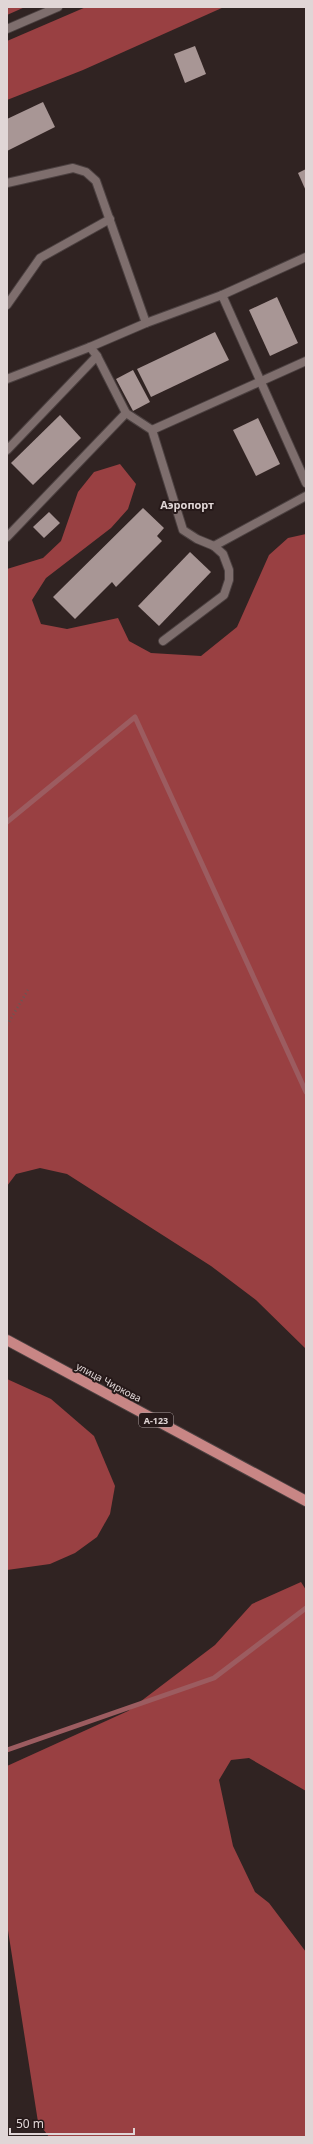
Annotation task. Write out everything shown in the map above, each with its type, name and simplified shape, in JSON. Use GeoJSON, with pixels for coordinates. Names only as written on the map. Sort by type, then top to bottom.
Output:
{"type":"FeatureCollection","features":[{"type":"Feature","properties":{"kind":"main road","name":"улица Чиркова"},"geometry":{"type":"LineString","coordinates":[[7,1340],[306,1501]]}},
{"type":"Feature","properties":{"kind":"lane"},"geometry":{"type":"LineString","coordinates":[[7,29],[58,7]]}},
{"type":"Feature","properties":{"kind":"lane"},"geometry":{"type":"LineString","coordinates":[[7,183],[73,168],[86,172],[96,181],[146,323]]}},
{"type":"Feature","properties":{"kind":"lane"},"geometry":{"type":"LineString","coordinates":[[7,304],[40,258],[110,219]]}},
{"type":"Feature","properties":{"kind":"lane"},"geometry":{"type":"LineString","coordinates":[[7,379],[90,348],[146,323],[222,296],[306,257]]}},
{"type":"Feature","properties":{"kind":"lane"},"geometry":{"type":"LineString","coordinates":[[222,296],[262,381],[306,483]]}},
{"type":"Feature","properties":{"kind":"lane"},"geometry":{"type":"LineString","coordinates":[[90,348],[97,356],[126,413],[152,430],[183,530],[197,539],[214,546],[223,554],[228,570],[229,580],[224,595],[163,641]]}},
{"type":"Feature","properties":{"kind":"lane"},"geometry":{"type":"LineString","coordinates":[[7,450],[97,356]]}},
{"type":"Feature","properties":{"kind":"lane"},"geometry":{"type":"LineString","coordinates":[[152,430],[306,361]]}},
{"type":"Feature","properties":{"kind":"lane"},"geometry":{"type":"LineString","coordinates":[[7,537],[126,413]]}},
{"type":"Feature","properties":{"kind":"lane"},"geometry":{"type":"LineString","coordinates":[[214,546],[306,496]]}},
{"type":"Feature","properties":{"kind":"path"},"geometry":{"type":"LineString","coordinates":[[7,1025],[28,990]]}},
{"type":"Feature","properties":{"kind":"shaded area"},"geometry":{"type":"Polygon","coordinates":[[[7,7],[25,7],[7,15],[7,7]]]}},
{"type":"Feature","properties":{"kind":"shaded area"},"geometry":{"type":"Polygon","coordinates":[[[86,7],[224,7],[83,70],[7,100],[7,41],[86,7]]]}},
{"type":"Feature","properties":{"kind":"shaded area"},"geometry":{"type":"Polygon","coordinates":[[[120,464],[136,484],[128,509],[111,528],[46,578],[32,600],[41,624],[67,629],[118,618],[129,641],[151,653],[201,656],[237,627],[269,555],[288,538],[306,534],[306,1349],[256,1300],[211,1266],[67,1174],[40,1168],[16,1174],[7,1186],[7,569],[43,558],[61,541],[78,492],[94,472],[120,464]]]}},
{"type":"Feature","properties":{"kind":"shaded area"},"geometry":{"type":"Polygon","coordinates":[[[7,1379],[51,1399],[94,1436],[115,1486],[110,1514],[97,1537],[75,1553],[50,1564],[7,1570],[7,1379]]]}},
{"type":"Feature","properties":{"kind":"shaded area"},"geometry":{"type":"Polygon","coordinates":[[[301,1582],[306,1590],[306,1791],[249,1758],[231,1760],[219,1780],[233,1846],[255,1892],[269,1903],[306,1952],[306,2137],[49,2137],[38,2122],[7,1924],[7,1766],[128,1711],[215,1645],[252,1604],[301,1582]]]}},
{"type":"Feature","properties":{"kind":"building"},"geometry":{"type":"Polygon","coordinates":[[[195,46],[206,74],[185,83],[174,54],[195,46]]]}},
{"type":"Feature","properties":{"kind":"building"},"geometry":{"type":"Polygon","coordinates":[[[43,102],[55,127],[7,151],[7,119],[43,102]]]}},
{"type":"Feature","properties":{"kind":"building"},"geometry":{"type":"Polygon","coordinates":[[[306,169],[306,191],[298,173],[306,169]]]}},
{"type":"Feature","properties":{"kind":"building"},"geometry":{"type":"Polygon","coordinates":[[[277,297],[298,343],[270,356],[249,310],[277,297]]]}},
{"type":"Feature","properties":{"kind":"building"},"geometry":{"type":"Polygon","coordinates":[[[215,332],[229,360],[151,397],[137,369],[215,332]]]}},
{"type":"Feature","properties":{"kind":"building"},"geometry":{"type":"Polygon","coordinates":[[[133,370],[150,402],[133,411],[116,379],[133,370]]]}},
{"type":"Feature","properties":{"kind":"building"},"geometry":{"type":"Polygon","coordinates":[[[60,415],[81,438],[33,485],[11,463],[60,415]]]}},
{"type":"Feature","properties":{"kind":"building"},"geometry":{"type":"Polygon","coordinates":[[[258,418],[280,464],[256,476],[233,430],[258,418]]]}},
{"type":"Feature","properties":{"kind":"building"},"geometry":{"type":"Polygon","coordinates":[[[143,508],[164,528],[157,536],[162,541],[116,587],[112,582],[75,619],[53,597],[143,508]]]}},
{"type":"Feature","properties":{"kind":"building"},"geometry":{"type":"Polygon","coordinates":[[[49,512],[60,523],[44,538],[33,527],[49,512]]]}},
{"type":"Feature","properties":{"kind":"building"},"geometry":{"type":"Polygon","coordinates":[[[190,552],[211,572],[159,626],[138,606],[190,552]]]}},
{"type":"Feature","properties":{"kind":"waterway"},"geometry":{"type":"LineString","coordinates":[[7,822],[135,717],[306,1092]]}},
{"type":"Feature","properties":{"kind":"waterway"},"geometry":{"type":"LineString","coordinates":[[7,1750],[214,1678],[306,1608]]}},
{"type":"Feature","properties":{"kind":"district","name":"Аэропорт"},"geometry":{"type":"Point","coordinates":[187,504]}}]}
